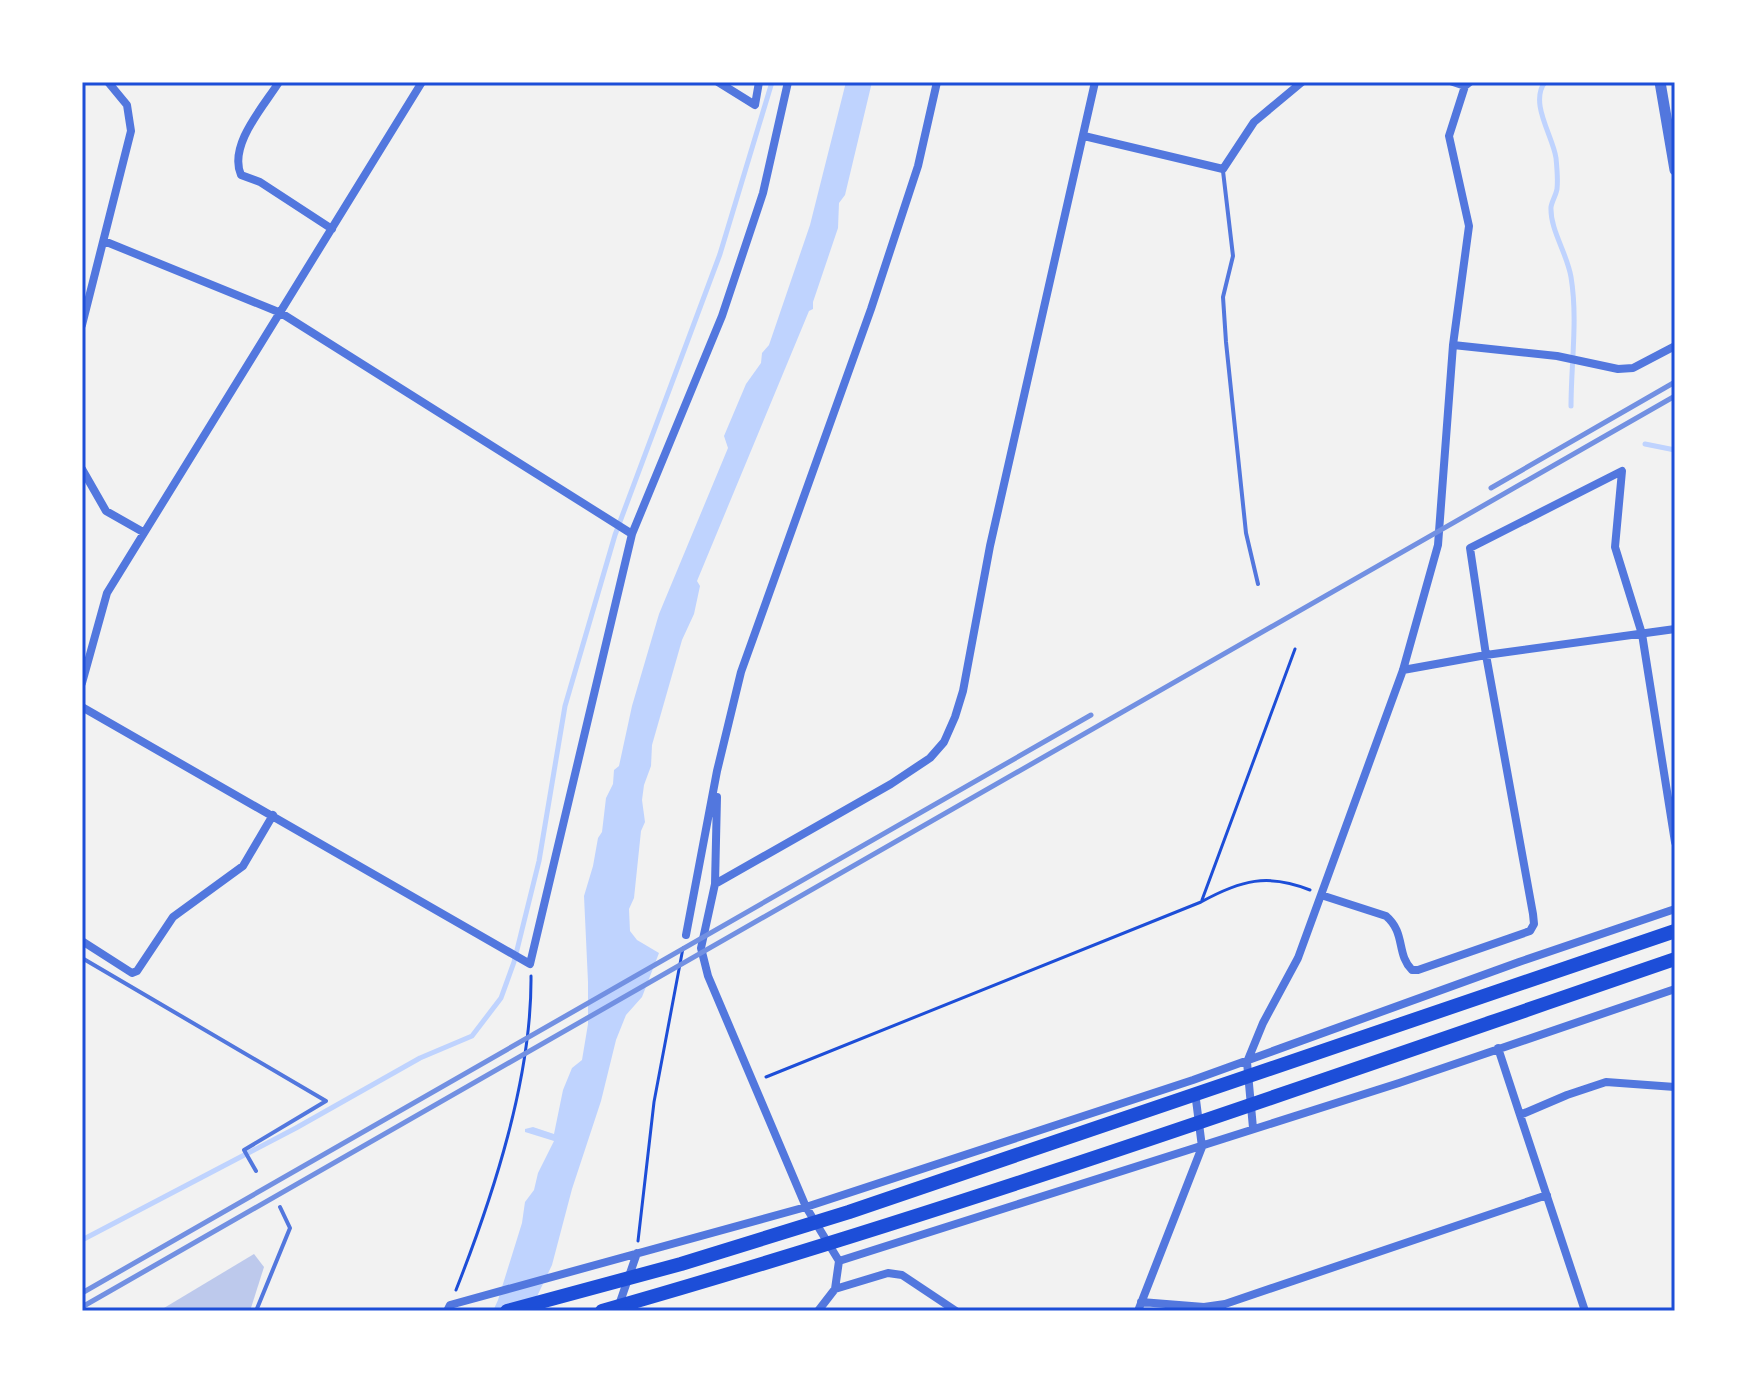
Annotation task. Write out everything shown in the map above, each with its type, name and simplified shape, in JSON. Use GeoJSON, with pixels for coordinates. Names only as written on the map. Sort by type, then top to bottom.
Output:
{"type":"FeatureCollection","features":[{"type":"Feature","properties":{"kind":"highway"},"geometry":{"type":"LineString","coordinates":[[507,1311],[681,1264],[849,1212],[1675,931]]}},
{"type":"Feature","properties":{"kind":"highway"},"geometry":{"type":"LineString","coordinates":[[602,1311],[852,1238],[1023,1183],[1675,959]]}},
{"type":"Feature","properties":{"kind":"street"},"geometry":{"type":"LineString","coordinates":[[82,325],[131,131],[127,105],[108,82]]}},
{"type":"Feature","properties":{"kind":"street"},"geometry":{"type":"LineString","coordinates":[[279,82],[242,142],[236,165],[241,175],[260,182],[332,229]]}},
{"type":"Feature","properties":{"kind":"street"},"geometry":{"type":"LineString","coordinates":[[82,683],[107,593],[422,82]]}},
{"type":"Feature","properties":{"kind":"street"},"geometry":{"type":"LineString","coordinates":[[718,82],[755,105],[759,82]]}},
{"type":"Feature","properties":{"kind":"street"},"geometry":{"type":"LineString","coordinates":[[82,707],[530,964],[632,534],[722,316],[763,193],[788,82]]}},
{"type":"Feature","properties":{"kind":"street"},"geometry":{"type":"LineString","coordinates":[[686,935],[717,771],[741,672],[871,309],[918,166],[937,82]]}},
{"type":"Feature","properties":{"kind":"street"},"geometry":{"type":"LineString","coordinates":[[715,884],[891,784],[930,758],[944,742],[963,691],[990,546],[1095,82]]}},
{"type":"Feature","properties":{"kind":"street"},"geometry":{"type":"LineString","coordinates":[[1084,136],[1223,169],[1254,122],[1302,82]]}},
{"type":"Feature","properties":{"kind":"street"},"geometry":{"type":"LineString","coordinates":[[1253,1128],[1247,1062],[1263,1023],[1298,958],[1403,670],[1438,545],[1453,345],[1469,226],[1449,136],[1468,84],[1453,82]]}},
{"type":"Feature","properties":{"kind":"street"},"geometry":{"type":"LineString","coordinates":[[1660,82],[1673,142],[1675,170]]}},
{"type":"Feature","properties":{"kind":"street"},"geometry":{"type":"LineString","coordinates":[[104,241],[281,313],[632,534]]}},
{"type":"Feature","properties":{"kind":"street"},"geometry":{"type":"LineString","coordinates":[[1453,345],[1557,356],[1618,369],[1633,368],[1675,346]]}},
{"type":"Feature","properties":{"kind":"street"},"geometry":{"type":"LineString","coordinates":[[82,469],[106,511],[143,532]]}},
{"type":"Feature","properties":{"kind":"street"},"geometry":{"type":"LineString","coordinates":[[1321,895],[1386,916],[1399,932],[1405,964],[1412,970],[1530,931],[1534,924],[1533,914],[1470,548],[1622,471],[1615,547],[1642,634],[1675,842]]}},
{"type":"Feature","properties":{"kind":"street"},"geometry":{"type":"LineString","coordinates":[[1403,670],[1486,655],[1675,629]]}},
{"type":"Feature","properties":{"kind":"street"},"geometry":{"type":"LineString","coordinates":[[717,771],[715,884],[701,948],[708,976],[806,1207],[839,1261],[835,1289],[818,1311]]}},
{"type":"Feature","properties":{"kind":"street"},"geometry":{"type":"LineString","coordinates":[[82,941],[132,973],[137,971],[173,917],[243,866],[273,815]]}},
{"type":"Feature","properties":{"kind":"street"},"geometry":{"type":"LineString","coordinates":[[449,1308],[806,1207],[1247,1062],[1519,962],[1675,909]]}},
{"type":"Feature","properties":{"kind":"street"},"geometry":{"type":"LineString","coordinates":[[839,1261],[1399,1083],[1675,989]]}},
{"type":"Feature","properties":{"kind":"street"},"geometry":{"type":"LineString","coordinates":[[1498,1048],[1585,1311]]}},
{"type":"Feature","properties":{"kind":"street"},"geometry":{"type":"LineString","coordinates":[[1193,1080],[1202,1147],[1139,1307],[1205,1309],[1225,1304],[1547,1195]]}},
{"type":"Feature","properties":{"kind":"street"},"geometry":{"type":"LineString","coordinates":[[1520,1115],[1606,1082],[1675,1087]]}},
{"type":"Feature","properties":{"kind":"street"},"geometry":{"type":"LineString","coordinates":[[617,1311],[637,1253]]}},
{"type":"Feature","properties":{"kind":"street"},"geometry":{"type":"LineString","coordinates":[[835,1289],[888,1273],[902,1275],[956,1311]]}},
{"type":"Feature","properties":{"kind":"lane"},"geometry":{"type":"LineString","coordinates":[[1223,169],[1233,256],[1223,297],[1226,342],[1246,533],[1258,584]]}},
{"type":"Feature","properties":{"kind":"lane"},"geometry":{"type":"LineString","coordinates":[[82,958],[326,1101],[244,1150],[256,1171]]}},
{"type":"Feature","properties":{"kind":"lane"},"geometry":{"type":"LineString","coordinates":[[256,1311],[290,1228],[280,1207]]}},
{"type":"Feature","properties":{"kind":"path"},"geometry":{"type":"LineString","coordinates":[[1201,902],[1295,649]]}},
{"type":"Feature","properties":{"kind":"path"},"geometry":{"type":"LineString","coordinates":[[754,1082],[1259,878],[1292,883],[1321,895]]}},
{"type":"Feature","properties":{"kind":"path"},"geometry":{"type":"LineString","coordinates":[[637,1253],[654,1102],[686,935]]}},
{"type":"Feature","properties":{"kind":"path"},"geometry":{"type":"LineString","coordinates":[[449,1308],[503,1152],[514,1107],[531,1010],[530,964]]}},
{"type":"Feature","properties":{"kind":"water"},"geometry":{"type":"Polygon","coordinates":[[[846,82],[872,82],[845,195],[839,203],[838,228],[813,309],[809,311],[697,581],[700,586],[694,614],[682,640],[652,745],[651,766],[642,800],[645,822],[641,831],[634,898],[629,909],[630,931],[637,940],[659,953],[642,997],[626,1015],[616,1040],[552,1265],[530,1311],[493,1311],[522,1223],[525,1202],[534,1190],[538,1173],[554,1141],[525,1132],[525,1129],[533,1127],[554,1134],[563,1090],[572,1068],[582,1060],[588,1024],[584,896],[602,832],[606,798],[613,784],[614,770],[619,766],[632,706],[659,614],[728,448],[724,436],[746,384],[769,345],[810,225],[846,82]]]}},
{"type":"Feature","properties":{"kind":"building"},"geometry":{"type":"Polygon","coordinates":[[[254,1254],[264,1267],[250,1311],[159,1311],[254,1254]]]}},
{"type":"Feature","properties":{"kind":"waterway"},"geometry":{"type":"LineString","coordinates":[[82,1240],[296,1128],[420,1058],[472,1036],[501,998],[514,962],[539,861],[565,706],[615,535],[720,254],[772,82]]}},
{"type":"Feature","properties":{"kind":"waterway"},"geometry":{"type":"LineString","coordinates":[[1545,82],[1541,90],[1541,109],[1554,149],[1557,174],[1551,216],[1569,268],[1573,293],[1571,406]]}},
{"type":"Feature","properties":{"kind":"waterway"},"geometry":{"type":"LineString","coordinates":[[1645,444],[1675,450]]}},
{"type":"Feature","properties":{"kind":"railway"},"geometry":{"type":"LineString","coordinates":[[1491,488],[1675,382]]}},
{"type":"Feature","properties":{"kind":"railway"},"geometry":{"type":"LineString","coordinates":[[82,1307],[1675,396]]}},
{"type":"Feature","properties":{"kind":"railway"},"geometry":{"type":"LineString","coordinates":[[82,1293],[1091,715]]}}]}
